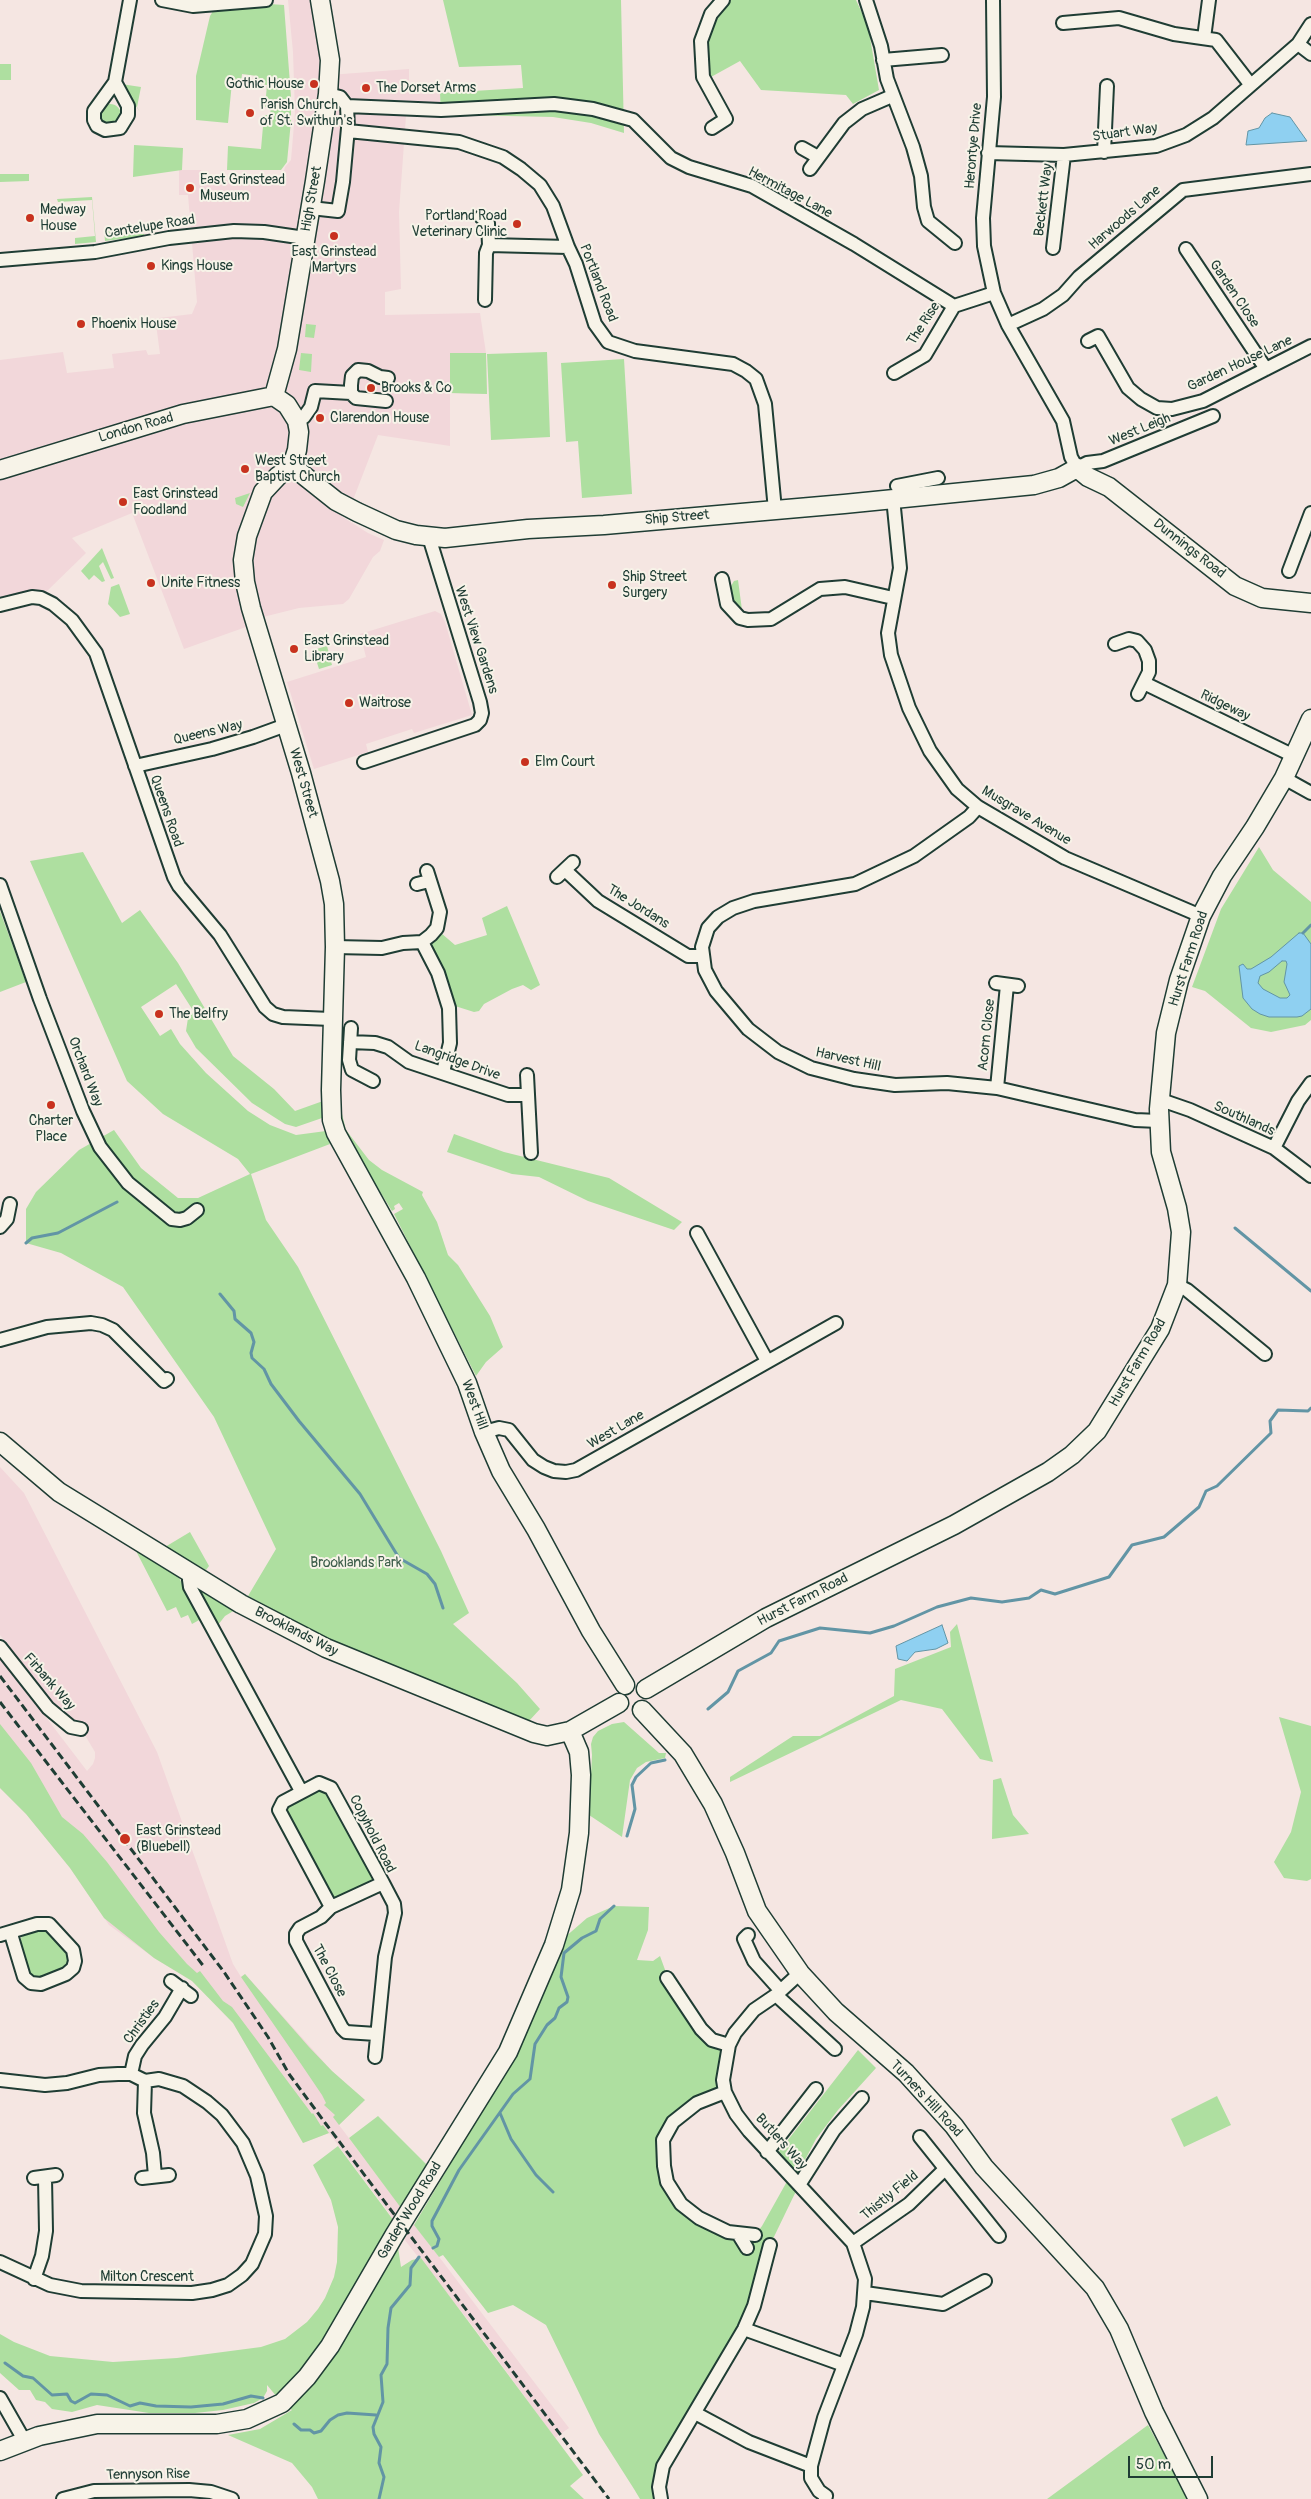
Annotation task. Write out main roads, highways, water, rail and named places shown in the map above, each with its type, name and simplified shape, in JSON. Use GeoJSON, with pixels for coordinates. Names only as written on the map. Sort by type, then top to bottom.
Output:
{"type":"FeatureCollection","features":[{"type":"Feature","properties":{"kind":"water"},"geometry":{"type":"Polygon","coordinates":[[[1272,113],[1290,117],[1307,141],[1246,145],[1248,131],[1259,128],[1265,118],[1272,113]]]}},
{"type":"Feature","properties":{"kind":"water"},"geometry":{"type":"Polygon","coordinates":[[[1299,933],[1303,933],[1311,944],[1311,1009],[1302,1016],[1269,1017],[1252,1009],[1243,998],[1239,966],[1243,964],[1247,969],[1251,969],[1271,957],[1299,933]],[[1282,961],[1269,972],[1260,976],[1258,983],[1263,989],[1280,998],[1287,998],[1290,995],[1284,982],[1286,961],[1282,961]]]}},
{"type":"Feature","properties":{"kind":"water"},"geometry":{"type":"Polygon","coordinates":[[[942,1625],[948,1643],[936,1649],[915,1652],[907,1661],[898,1659],[896,1646],[942,1625]]]}},
{"type":"Feature","properties":{"kind":"waterway"},"geometry":{"type":"LineString","coordinates":[[1303,933],[1311,925]]}},
{"type":"Feature","properties":{"kind":"waterway"},"geometry":{"type":"LineString","coordinates":[[26,1243],[32,1238],[58,1233],[117,1202]]}},
{"type":"Feature","properties":{"kind":"waterway"},"geometry":{"type":"LineString","coordinates":[[1235,1228],[1311,1291]]}},
{"type":"Feature","properties":{"kind":"waterway"},"geometry":{"type":"LineString","coordinates":[[220,1294],[234,1311],[235,1319],[251,1333],[254,1342],[251,1353],[252,1358],[264,1369],[271,1384],[299,1421],[360,1494],[399,1558],[427,1574],[435,1584],[443,1608]]}},
{"type":"Feature","properties":{"kind":"waterway"},"geometry":{"type":"LineString","coordinates":[[708,1709],[728,1692],[738,1671],[771,1653],[779,1641],[820,1628],[870,1633],[894,1626],[937,1607],[971,1598],[1002,1602],[1029,1598],[1041,1590],[1055,1594],[1109,1577],[1132,1545],[1164,1537],[1199,1507],[1206,1491],[1217,1486],[1271,1433],[1270,1421],[1278,1410],[1308,1411],[1311,1408]]}},
{"type":"Feature","properties":{"kind":"waterway"},"geometry":{"type":"LineString","coordinates":[[627,1836],[635,1809],[632,1785],[636,1777],[651,1763],[665,1760]]}},
{"type":"Feature","properties":{"kind":"waterway"},"geometry":{"type":"LineString","coordinates":[[433,2248],[437,2246],[439,2239],[432,2226],[432,2221],[459,2170],[513,2094],[530,2079],[535,2044],[547,2025],[555,2018],[559,2008],[567,2002],[568,1997],[561,1977],[564,1953],[582,1938],[596,1931],[600,1919],[614,1906]]}},
{"type":"Feature","properties":{"kind":"waterway"},"geometry":{"type":"LineString","coordinates":[[500,2113],[511,2139],[536,2175],[553,2192]]}},
{"type":"Feature","properties":{"kind":"waterway"},"geometry":{"type":"LineString","coordinates":[[379,2499],[384,2477],[379,2463],[381,2447],[374,2434],[373,2427],[383,2402],[381,2375],[387,2364],[388,2328],[391,2308],[410,2285],[411,2268],[419,2257]]}},
{"type":"Feature","properties":{"kind":"waterway"},"geometry":{"type":"LineString","coordinates":[[5,2363],[23,2376],[33,2378],[52,2395],[67,2394],[71,2401],[75,2403],[91,2394],[107,2395],[130,2406],[140,2403],[156,2406],[191,2407],[223,2404],[251,2396],[263,2398]]}},
{"type":"Feature","properties":{"kind":"waterway"},"geometry":{"type":"LineString","coordinates":[[294,2424],[301,2430],[310,2430],[314,2433],[321,2431],[330,2420],[338,2415],[347,2413],[376,2415]]}},
{"type":"Feature","properties":{"kind":"railway"},"geometry":{"type":"LineString","coordinates":[[0,1676],[224,1972],[268,2037],[289,2074],[609,2499]]}},
{"type":"Feature","properties":{"kind":"railway"},"geometry":{"type":"LineString","coordinates":[[0,1702],[205,1968]]}},
{"type":"Feature","properties":{"kind":"place","name":"Gothic House"},"geometry":{"type":"Point","coordinates":[314,84]}},
{"type":"Feature","properties":{"kind":"place","name":"The Dorset Arms"},"geometry":{"type":"Point","coordinates":[366,88]}},
{"type":"Feature","properties":{"kind":"place","name":"Parish Church of St. Swithun's"},"geometry":{"type":"Point","coordinates":[250,113]}},
{"type":"Feature","properties":{"kind":"place","name":"East Grinstead Museum"},"geometry":{"type":"Point","coordinates":[190,188]}},
{"type":"Feature","properties":{"kind":"place","name":"Medway House"},"geometry":{"type":"Point","coordinates":[30,218]}},
{"type":"Feature","properties":{"kind":"place","name":"Portland Road Veterinary Clinic"},"geometry":{"type":"Point","coordinates":[517,224]}},
{"type":"Feature","properties":{"kind":"place","name":"East Grinstead Martyrs"},"geometry":{"type":"Point","coordinates":[334,236]}},
{"type":"Feature","properties":{"kind":"place","name":"Kings House"},"geometry":{"type":"Point","coordinates":[151,266]}},
{"type":"Feature","properties":{"kind":"place","name":"Phoenix House"},"geometry":{"type":"Point","coordinates":[81,324]}},
{"type":"Feature","properties":{"kind":"place","name":"Brooks & Co"},"geometry":{"type":"Point","coordinates":[371,388]}},
{"type":"Feature","properties":{"kind":"place","name":"Clarendon House"},"geometry":{"type":"Point","coordinates":[320,418]}},
{"type":"Feature","properties":{"kind":"place","name":"West Street Baptist Church"},"geometry":{"type":"Point","coordinates":[245,469]}},
{"type":"Feature","properties":{"kind":"place","name":"East Grinstead Foodland"},"geometry":{"type":"Point","coordinates":[123,502]}},
{"type":"Feature","properties":{"kind":"place","name":"Unite Fitness"},"geometry":{"type":"Point","coordinates":[151,583]}},
{"type":"Feature","properties":{"kind":"place","name":"Ship Street Surgery"},"geometry":{"type":"Point","coordinates":[612,585]}},
{"type":"Feature","properties":{"kind":"place","name":"East Grinstead Library"},"geometry":{"type":"Point","coordinates":[294,649]}},
{"type":"Feature","properties":{"kind":"place","name":"Waitrose"},"geometry":{"type":"Point","coordinates":[349,703]}},
{"type":"Feature","properties":{"kind":"place","name":"Elm Court"},"geometry":{"type":"Point","coordinates":[525,762]}},
{"type":"Feature","properties":{"kind":"place","name":"The Belfry"},"geometry":{"type":"Point","coordinates":[159,1014]}},
{"type":"Feature","properties":{"kind":"place","name":"Charter Place"},"geometry":{"type":"Point","coordinates":[51,1105]}},
{"type":"Feature","properties":{"kind":"place","name":"East Grinstead (Bluebell)"},"geometry":{"type":"Point","coordinates":[125,1839]}},
{"type":"Feature","properties":{"kind":"park label","name":"Brooklands Park"},"geometry":{"type":"Point","coordinates":[356,1563]}}]}
